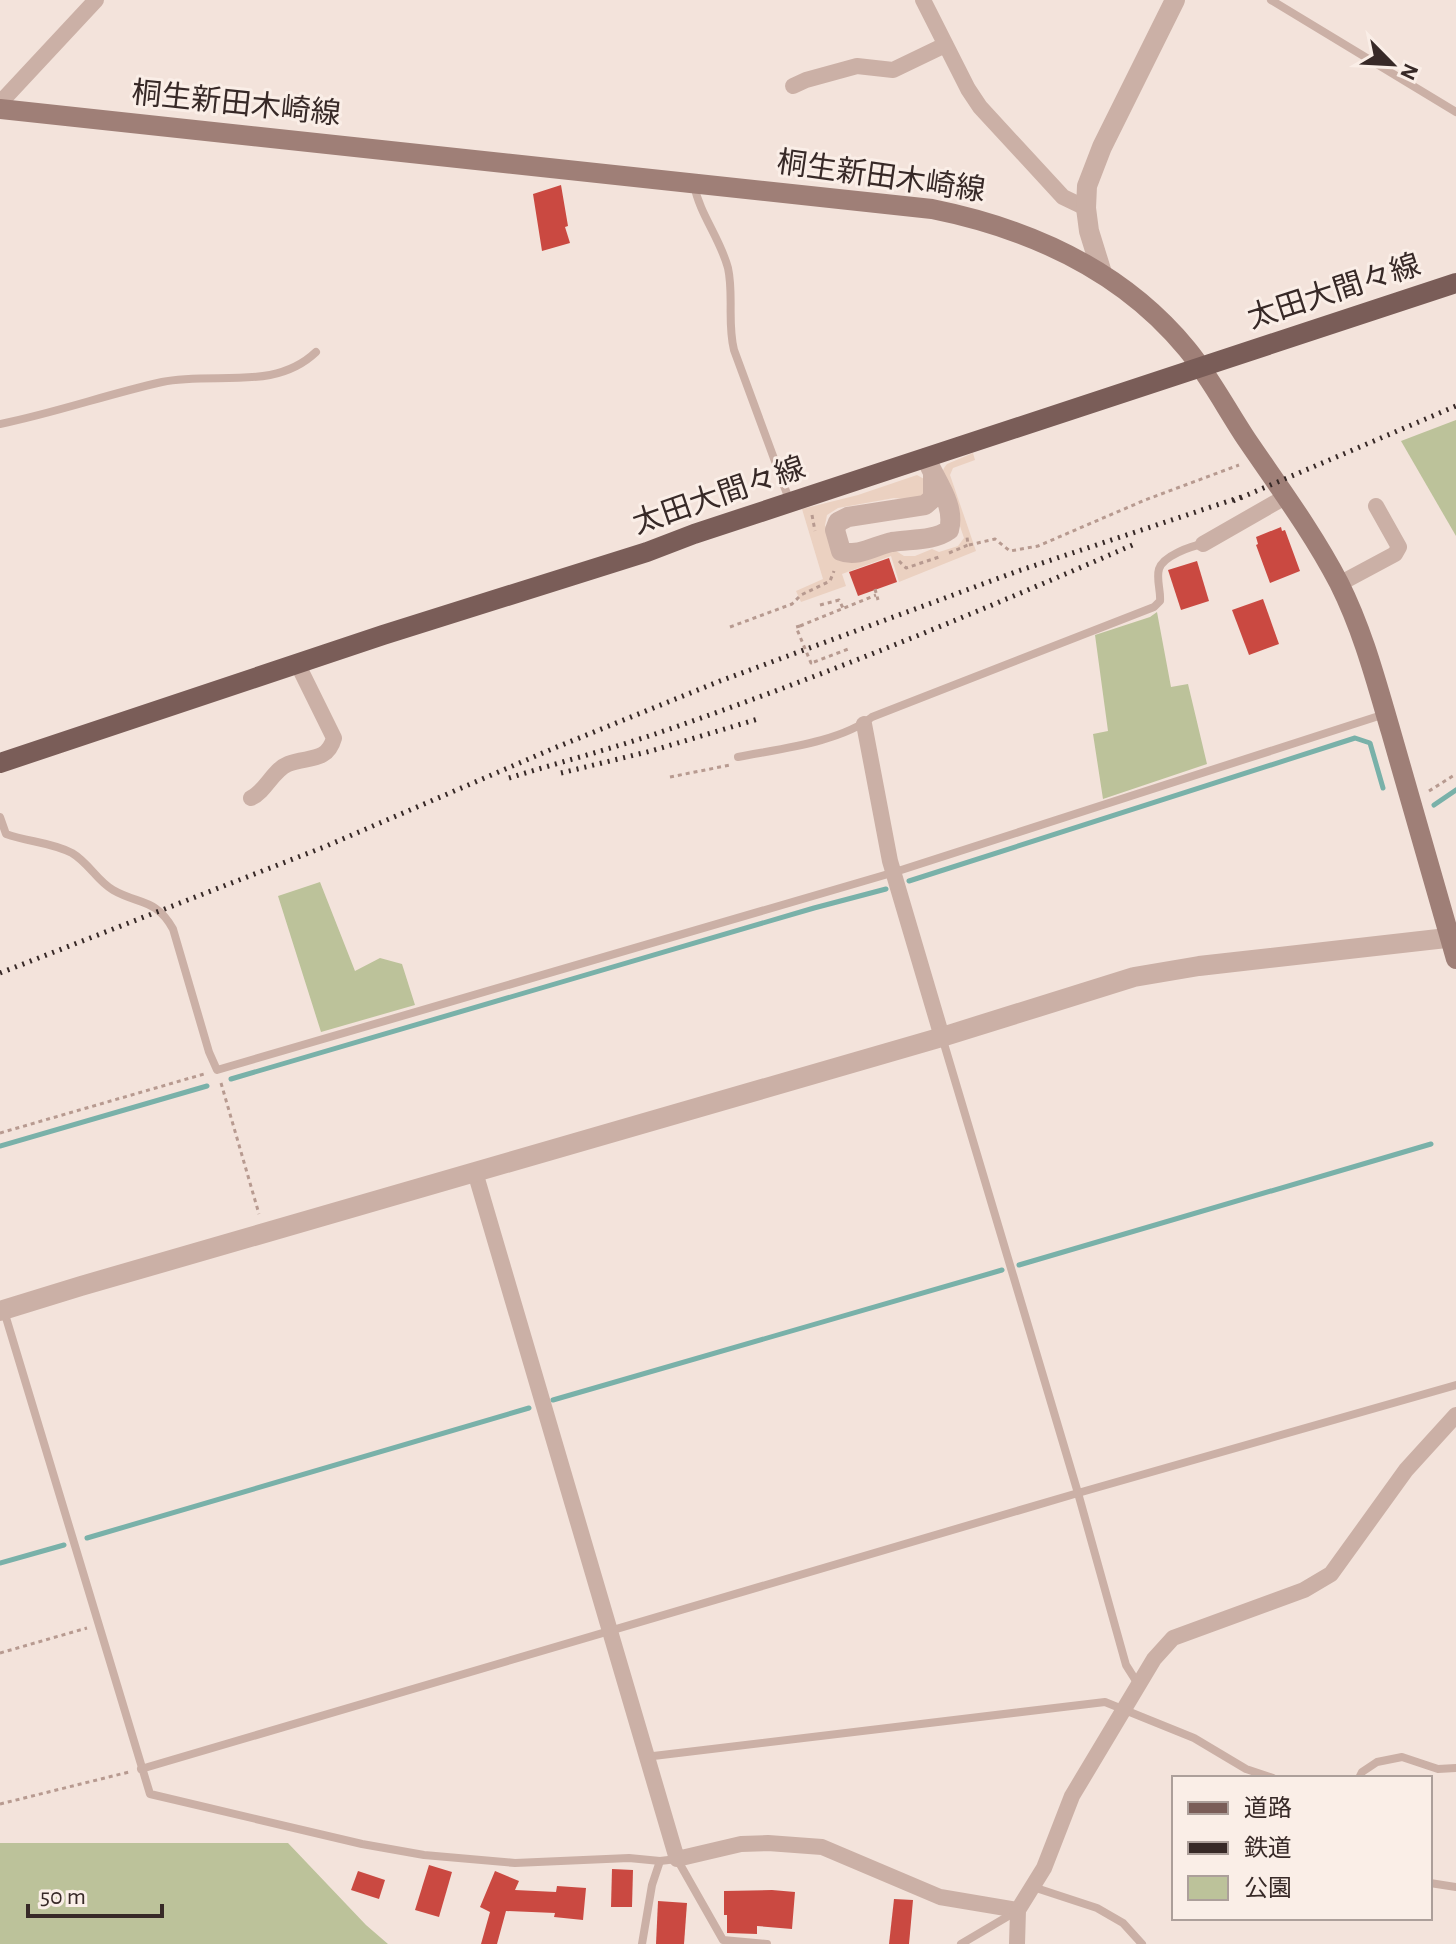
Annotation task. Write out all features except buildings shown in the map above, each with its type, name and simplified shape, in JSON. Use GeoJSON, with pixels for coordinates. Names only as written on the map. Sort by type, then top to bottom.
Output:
{"type":"FeatureCollection","features":[{"type":"Feature","properties":{"kind":"main road","name":"桐生新田木崎線"},"geometry":{"type":"LineString","coordinates":[[0,106],[891,204],[967,216],[1031,236],[1102,273],[1139,299],[1200,367],[1339,584],[1365,646],[1453,938],[1456,959]]}},
{"type":"Feature","properties":{"kind":"main road","name":"太田大間々線"},"geometry":{"type":"LineString","coordinates":[[0,763],[647,552],[790,502],[929,467],[1200,367],[1456,283]]}},
{"type":"Feature","properties":{"kind":"street"},"geometry":{"type":"LineString","coordinates":[[0,106],[96,0]]}},
{"type":"Feature","properties":{"kind":"street"},"geometry":{"type":"LineString","coordinates":[[923,0],[980,107],[1063,197],[1086,208]]}},
{"type":"Feature","properties":{"kind":"street"},"geometry":{"type":"LineString","coordinates":[[1102,273],[1086,208],[1087,186],[1102,147],[1175,0]]}},
{"type":"Feature","properties":{"kind":"street"},"geometry":{"type":"LineString","coordinates":[[793,86],[857,66],[893,70],[945,45]]}},
{"type":"Feature","properties":{"kind":"street"},"geometry":{"type":"LineString","coordinates":[[929,467],[942,490],[951,519],[946,533],[893,542],[855,553],[841,551],[835,530],[838,522],[848,517],[925,505],[933,498],[929,467]]}},
{"type":"Feature","properties":{"kind":"street"},"geometry":{"type":"LineString","coordinates":[[1203,544],[1285,497]]}},
{"type":"Feature","properties":{"kind":"street"},"geometry":{"type":"LineString","coordinates":[[1339,584],[1395,554],[1399,547],[1376,506]]}},
{"type":"Feature","properties":{"kind":"street"},"geometry":{"type":"LineString","coordinates":[[251,798],[263,790],[283,767],[321,757],[332,744],[334,738],[298,665]]}},
{"type":"Feature","properties":{"kind":"street"},"geometry":{"type":"LineString","coordinates":[[864,724],[890,861],[942,1037]]}},
{"type":"Feature","properties":{"kind":"street"},"geometry":{"type":"LineString","coordinates":[[2,1311],[942,1037],[1134,977],[1199,966],[1453,938]]}},
{"type":"Feature","properties":{"kind":"street"},"geometry":{"type":"LineString","coordinates":[[475,1172],[645,1757],[668,1860],[741,1844],[822,1847],[940,1897],[1018,1910]]}},
{"type":"Feature","properties":{"kind":"street"},"geometry":{"type":"LineString","coordinates":[[1017,1944],[1018,1910],[1033,1887],[1072,1796],[1154,1659],[1173,1638],[1304,1590],[1331,1574],[1406,1470],[1456,1415]]}},
{"type":"Feature","properties":{"kind":"lane"},"geometry":{"type":"LineString","coordinates":[[1271,0],[1456,112]]}},
{"type":"Feature","properties":{"kind":"lane"},"geometry":{"type":"LineString","coordinates":[[693,184],[731,282],[731,338],[734,350],[790,502]]}},
{"type":"Feature","properties":{"kind":"lane"},"geometry":{"type":"LineString","coordinates":[[0,424],[59,412],[165,381],[282,374],[304,364],[316,352]]}},
{"type":"Feature","properties":{"kind":"lane"},"geometry":{"type":"LineString","coordinates":[[738,757],[818,740],[864,724],[872,717],[1154,607],[1160,601],[1159,575],[1163,563],[1178,553],[1203,544]]}},
{"type":"Feature","properties":{"kind":"lane"},"geometry":{"type":"LineString","coordinates":[[0,817],[6,834],[73,854],[87,863],[103,883],[149,902],[167,918],[217,1070],[895,872],[1385,713]]}},
{"type":"Feature","properties":{"kind":"lane"},"geometry":{"type":"LineString","coordinates":[[942,1037],[1126,1665],[1138,1684]]}},
{"type":"Feature","properties":{"kind":"lane"},"geometry":{"type":"LineString","coordinates":[[2,1311],[150,1794],[362,1844],[424,1855],[515,1863],[668,1860]]}},
{"type":"Feature","properties":{"kind":"lane"},"geometry":{"type":"LineString","coordinates":[[141,1769],[1456,1385]]}},
{"type":"Feature","properties":{"kind":"lane"},"geometry":{"type":"LineString","coordinates":[[645,1757],[1105,1702],[1194,1738],[1246,1769],[1267,1776]]}},
{"type":"Feature","properties":{"kind":"lane"},"geometry":{"type":"LineString","coordinates":[[1360,1776],[1377,1762],[1402,1757],[1438,1769],[1456,1768]]}},
{"type":"Feature","properties":{"kind":"lane"},"geometry":{"type":"LineString","coordinates":[[642,1944],[652,1885],[668,1860]]}},
{"type":"Feature","properties":{"kind":"lane"},"geometry":{"type":"LineString","coordinates":[[668,1860],[723,1940],[767,1944]]}},
{"type":"Feature","properties":{"kind":"lane"},"geometry":{"type":"LineString","coordinates":[[1432,1883],[1456,1887]]}},
{"type":"Feature","properties":{"kind":"lane"},"geometry":{"type":"LineString","coordinates":[[1033,1887],[1097,1908],[1123,1923],[1142,1944]]}},
{"type":"Feature","properties":{"kind":"lane"},"geometry":{"type":"LineString","coordinates":[[961,1944],[1018,1910]]}},
{"type":"Feature","properties":{"kind":"path"},"geometry":{"type":"LineString","coordinates":[[968,545],[995,539],[1010,551],[1038,546],[1145,500],[1244,463]]}},
{"type":"Feature","properties":{"kind":"path"},"geometry":{"type":"LineString","coordinates":[[730,627],[792,604],[801,595],[830,581],[834,571]]}},
{"type":"Feature","properties":{"kind":"path"},"geometry":{"type":"LineString","coordinates":[[851,648],[811,663],[796,627],[877,598],[875,589]]}},
{"type":"Feature","properties":{"kind":"path"},"geometry":{"type":"LineString","coordinates":[[820,605],[839,600],[841,610]]}},
{"type":"Feature","properties":{"kind":"path"},"geometry":{"type":"LineString","coordinates":[[670,777],[732,764],[738,757]]}},
{"type":"Feature","properties":{"kind":"path"},"geometry":{"type":"LineString","coordinates":[[1410,797],[1456,774]]}},
{"type":"Feature","properties":{"kind":"path"},"geometry":{"type":"LineString","coordinates":[[0,1133],[217,1070],[265,1232]]}},
{"type":"Feature","properties":{"kind":"path"},"geometry":{"type":"LineString","coordinates":[[0,1653],[99,1625]]}},
{"type":"Feature","properties":{"kind":"path"},"geometry":{"type":"LineString","coordinates":[[0,1804],[141,1769]]}},
{"type":"Feature","properties":{"kind":"green space"},"geometry":{"type":"Polygon","coordinates":[[[1456,420],[1456,536],[1401,441],[1456,420]]]}},
{"type":"Feature","properties":{"kind":"green space"},"geometry":{"type":"Polygon","coordinates":[[[1157,612],[1171,687],[1188,684],[1207,764],[1103,799],[1093,734],[1108,731],[1095,635],[1157,612]]]}},
{"type":"Feature","properties":{"kind":"green space"},"geometry":{"type":"Polygon","coordinates":[[[320,882],[355,971],[380,958],[402,964],[415,1005],[321,1032],[278,896],[320,882]]]}},
{"type":"Feature","properties":{"kind":"green space"},"geometry":{"type":"Polygon","coordinates":[[[0,1843],[288,1843],[388,1944],[0,1944],[0,1843]]]}},
{"type":"Feature","properties":{"kind":"shaded area"},"geometry":{"type":"Polygon","coordinates":[[[973,453],[975,460],[953,468],[950,475],[976,551],[899,582],[891,556],[842,574],[846,586],[801,602],[796,591],[823,579],[802,509],[858,495],[917,475],[924,479],[926,494],[916,500],[894,498],[838,508],[827,515],[825,525],[835,556],[893,549],[904,556],[915,556],[932,549],[939,552],[958,546],[964,538],[942,473],[947,464],[973,453]]]}},
{"type":"Feature","properties":{"kind":"waterway"},"geometry":{"type":"LineString","coordinates":[[909,881],[1355,738],[1370,743],[1383,788]]}},
{"type":"Feature","properties":{"kind":"waterway"},"geometry":{"type":"LineString","coordinates":[[1434,805],[1456,790]]}},
{"type":"Feature","properties":{"kind":"waterway"},"geometry":{"type":"LineString","coordinates":[[231,1079],[886,889]]}},
{"type":"Feature","properties":{"kind":"waterway"},"geometry":{"type":"LineString","coordinates":[[0,1146],[207,1086]]}},
{"type":"Feature","properties":{"kind":"waterway"},"geometry":{"type":"LineString","coordinates":[[1019,1265],[1431,1144]]}},
{"type":"Feature","properties":{"kind":"waterway"},"geometry":{"type":"LineString","coordinates":[[553,1400],[1002,1270]]}},
{"type":"Feature","properties":{"kind":"waterway"},"geometry":{"type":"LineString","coordinates":[[87,1538],[529,1408]]}},
{"type":"Feature","properties":{"kind":"waterway"},"geometry":{"type":"LineString","coordinates":[[0,1563],[64,1545]]}},
{"type":"Feature","properties":{"kind":"railway"},"geometry":{"type":"LineString","coordinates":[[1233,501],[1456,406]]}},
{"type":"Feature","properties":{"kind":"railway"},"geometry":{"type":"LineString","coordinates":[[0,973],[324,847],[720,681],[1018,571],[1241,497]]}},
{"type":"Feature","properties":{"kind":"railway"},"geometry":{"type":"LineString","coordinates":[[509,778],[655,734],[777,690],[958,619],[1137,543]]}},
{"type":"Feature","properties":{"kind":"railway"},"geometry":{"type":"LineString","coordinates":[[561,773],[651,751],[758,719]]}}]}
